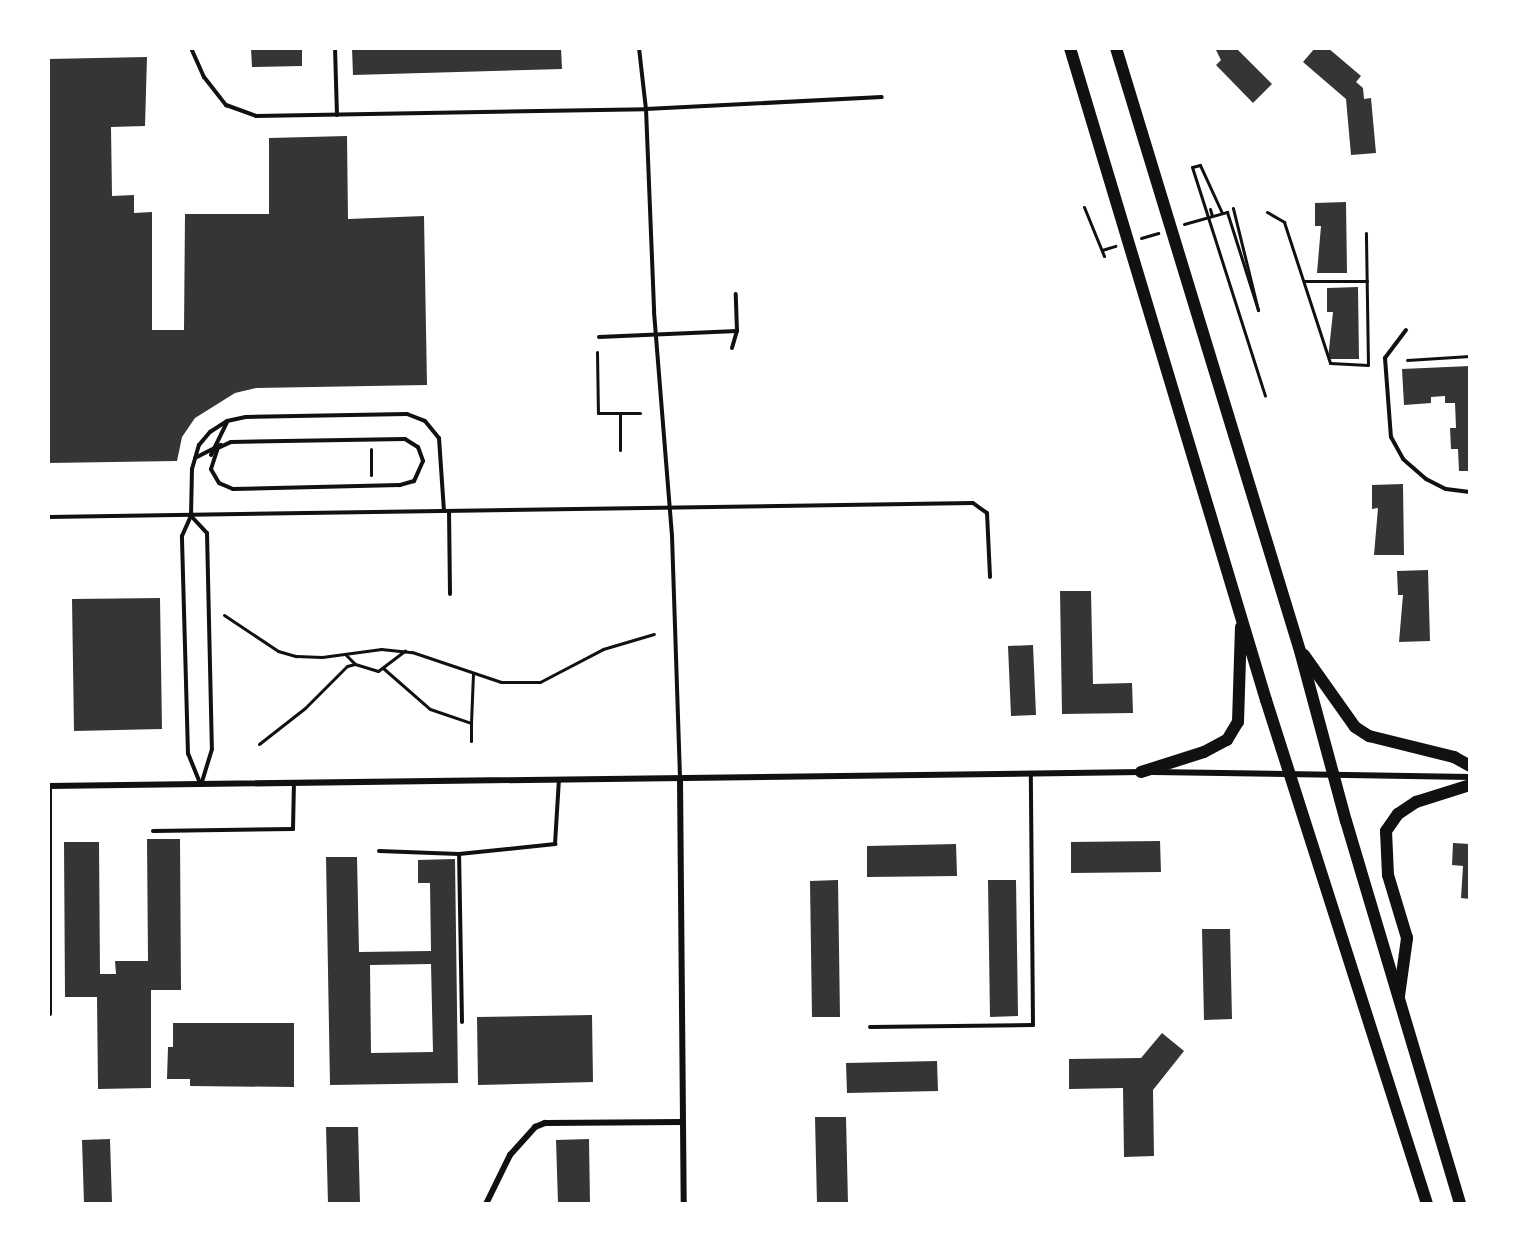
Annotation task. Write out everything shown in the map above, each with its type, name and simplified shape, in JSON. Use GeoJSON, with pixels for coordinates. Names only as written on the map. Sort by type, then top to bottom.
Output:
{"type":"FeatureCollection","features":[{"type":"Feature","properties":{"kind":"main road"},"geometry":{"type":"LineString","coordinates":[[1070,48],[1242,620],[1427,1204]]}},
{"type":"Feature","properties":{"kind":"main road"},"geometry":{"type":"LineString","coordinates":[[1116,48],[1300,651],[1398,1000],[1460,1204]]}},
{"type":"Feature","properties":{"kind":"main road"},"geometry":{"type":"LineString","coordinates":[[1141,772],[1204,752],[1227,740],[1238,722],[1242,620]]}},
{"type":"Feature","properties":{"kind":"main road"},"geometry":{"type":"LineString","coordinates":[[1300,651],[1355,726],[1369,736],[1435,751],[1470,766]]}},
{"type":"Feature","properties":{"kind":"main road"},"geometry":{"type":"LineString","coordinates":[[1398,1000],[1407,938],[1388,875],[1386,831],[1398,814],[1416,802],[1470,785]]}},
{"type":"Feature","properties":{"kind":"street"},"geometry":{"type":"LineString","coordinates":[[49,786],[1141,772],[1470,777]]}},
{"type":"Feature","properties":{"kind":"street"},"geometry":{"type":"LineString","coordinates":[[680,778],[684,1204]]}},
{"type":"Feature","properties":{"kind":"street"},"geometry":{"type":"LineString","coordinates":[[486,1204],[510,1155],[535,1127],[545,1123],[683,1122]]}},
{"type":"Feature","properties":{"kind":"lane"},"geometry":{"type":"LineString","coordinates":[[191,48],[204,77],[226,105],[256,116],[646,109],[882,97]]}},
{"type":"Feature","properties":{"kind":"lane"},"geometry":{"type":"LineString","coordinates":[[335,48],[337,115]]}},
{"type":"Feature","properties":{"kind":"lane"},"geometry":{"type":"LineString","coordinates":[[639,48],[646,109],[656,333],[669,506],[680,778]]}},
{"type":"Feature","properties":{"kind":"lane"},"geometry":{"type":"LineString","coordinates":[[732,348],[737,331],[736,294]]}},
{"type":"Feature","properties":{"kind":"lane"},"geometry":{"type":"LineString","coordinates":[[1406,330],[1384,358],[1390,437],[1403,459],[1426,479],[1446,489],[1470,492]]}},
{"type":"Feature","properties":{"kind":"lane"},"geometry":{"type":"LineString","coordinates":[[599,337],[737,331]]}},
{"type":"Feature","properties":{"kind":"lane"},"geometry":{"type":"LineString","coordinates":[[201,784],[188,754],[182,536],[191,516],[195,458],[199,445],[210,432],[227,421],[246,417],[395,414],[425,421],[439,438],[443,457],[450,594]]}},
{"type":"Feature","properties":{"kind":"lane"},"geometry":{"type":"LineString","coordinates":[[195,458],[212,447],[224,444],[405,439],[418,447],[423,461],[414,481],[400,485],[233,489],[219,483],[211,461],[212,447],[227,421]]}},
{"type":"Feature","properties":{"kind":"lane"},"geometry":{"type":"LineString","coordinates":[[211,461],[224,444]]}},
{"type":"Feature","properties":{"kind":"lane"},"geometry":{"type":"LineString","coordinates":[[48,517],[973,503],[987,513],[990,577]]}},
{"type":"Feature","properties":{"kind":"lane"},"geometry":{"type":"LineString","coordinates":[[191,516],[207,533],[212,749],[201,784]]}},
{"type":"Feature","properties":{"kind":"lane"},"geometry":{"type":"LineString","coordinates":[[870,1027],[1033,1025],[1031,773]]}},
{"type":"Feature","properties":{"kind":"lane"},"geometry":{"type":"LineString","coordinates":[[379,851],[459,855],[555,844],[559,780]]}},
{"type":"Feature","properties":{"kind":"lane"},"geometry":{"type":"LineString","coordinates":[[153,831],[293,829],[294,783]]}},
{"type":"Feature","properties":{"kind":"lane"},"geometry":{"type":"LineString","coordinates":[[49,786],[50,1014]]}},
{"type":"Feature","properties":{"kind":"lane"},"geometry":{"type":"LineString","coordinates":[[459,855],[462,1022]]}},
{"type":"Feature","properties":{"kind":"path"},"geometry":{"type":"LineString","coordinates":[[1222,213],[1200,165],[1192,167],[1265,396]]}},
{"type":"Feature","properties":{"kind":"path"},"geometry":{"type":"LineString","coordinates":[[1083,207],[1104,256]]}},
{"type":"Feature","properties":{"kind":"path"},"geometry":{"type":"LineString","coordinates":[[1227,212],[1258,310],[1233,208]]}},
{"type":"Feature","properties":{"kind":"path"},"geometry":{"type":"LineString","coordinates":[[1210,210],[1212,216]]}},
{"type":"Feature","properties":{"kind":"path"},"geometry":{"type":"LineString","coordinates":[[1267,212],[1284,222],[1326,358],[1344,365],[1368,365],[1366,233]]}},
{"type":"Feature","properties":{"kind":"path"},"geometry":{"type":"LineString","coordinates":[[1304,281],[1367,281]]}},
{"type":"Feature","properties":{"kind":"path"},"geometry":{"type":"LineString","coordinates":[[597,352],[598,413],[640,413]]}},
{"type":"Feature","properties":{"kind":"path"},"geometry":{"type":"LineString","coordinates":[[1407,360],[1470,356]]}},
{"type":"Feature","properties":{"kind":"path"},"geometry":{"type":"LineString","coordinates":[[620,413],[621,450]]}},
{"type":"Feature","properties":{"kind":"path"},"geometry":{"type":"LineString","coordinates":[[371,446],[371,480]]}},
{"type":"Feature","properties":{"kind":"path"},"geometry":{"type":"LineString","coordinates":[[224,615],[278,651],[296,656],[345,654],[381,649],[405,651],[501,681],[540,682],[603,649],[654,634]]}},
{"type":"Feature","properties":{"kind":"path"},"geometry":{"type":"LineString","coordinates":[[345,654],[355,664],[367,670],[383,668],[405,651]]}},
{"type":"Feature","properties":{"kind":"path"},"geometry":{"type":"LineString","coordinates":[[259,744],[305,708],[347,666],[355,664]]}},
{"type":"Feature","properties":{"kind":"path"},"geometry":{"type":"LineString","coordinates":[[383,668],[430,709],[471,723]]}},
{"type":"Feature","properties":{"kind":"path"},"geometry":{"type":"LineString","coordinates":[[471,741],[473,674]]}},
{"type":"Feature","properties":{"kind":"building"},"geometry":{"type":"Polygon","coordinates":[[[251,48],[302,48],[302,66],[252,67],[251,48]]]}},
{"type":"Feature","properties":{"kind":"building"},"geometry":{"type":"Polygon","coordinates":[[[352,48],[561,48],[562,69],[353,75],[352,48]]]}},
{"type":"Feature","properties":{"kind":"building"},"geometry":{"type":"Polygon","coordinates":[[[1215,48],[1236,48],[1272,84],[1253,103],[1216,65],[1221,60],[1215,48]]]}},
{"type":"Feature","properties":{"kind":"building"},"geometry":{"type":"Polygon","coordinates":[[[1315,48],[1328,48],[1361,76],[1356,82],[1363,88],[1364,99],[1371,98],[1376,153],[1351,155],[1346,99],[1303,62],[1315,48]]]}},
{"type":"Feature","properties":{"kind":"building"},"geometry":{"type":"Polygon","coordinates":[[[147,57],[145,126],[111,127],[112,196],[134,195],[134,213],[152,212],[152,330],[184,330],[185,214],[269,214],[269,138],[347,136],[348,219],[424,216],[427,385],[256,388],[235,393],[195,418],[182,437],[177,461],[48,463],[48,59],[147,57]]]}},
{"type":"Feature","properties":{"kind":"building"},"geometry":{"type":"Polygon","coordinates":[[[1346,202],[1347,273],[1317,273],[1321,226],[1315,226],[1315,203],[1346,202]]]}},
{"type":"Feature","properties":{"kind":"building"},"geometry":{"type":"Polygon","coordinates":[[[1358,287],[1359,359],[1328,359],[1333,312],[1327,312],[1327,288],[1358,287]]]}},
{"type":"Feature","properties":{"kind":"building"},"geometry":{"type":"Polygon","coordinates":[[[1470,366],[1470,471],[1459,471],[1458,449],[1451,449],[1450,428],[1456,428],[1455,403],[1445,403],[1445,396],[1431,397],[1431,403],[1404,405],[1402,369],[1470,366]]]}},
{"type":"Feature","properties":{"kind":"building"},"geometry":{"type":"Polygon","coordinates":[[[1403,484],[1404,555],[1374,555],[1378,508],[1372,509],[1372,485],[1403,484]]]}},
{"type":"Feature","properties":{"kind":"building"},"geometry":{"type":"Polygon","coordinates":[[[1428,570],[1430,641],[1399,642],[1403,595],[1398,595],[1397,571],[1428,570]]]}},
{"type":"Feature","properties":{"kind":"building"},"geometry":{"type":"Polygon","coordinates":[[[1060,591],[1091,591],[1093,684],[1132,683],[1133,713],[1062,714],[1060,591]]]}},
{"type":"Feature","properties":{"kind":"building"},"geometry":{"type":"Polygon","coordinates":[[[160,598],[162,729],[74,731],[72,599],[160,598]]]}},
{"type":"Feature","properties":{"kind":"building"},"geometry":{"type":"Polygon","coordinates":[[[1033,645],[1036,715],[1011,716],[1008,646],[1033,645]]]}},
{"type":"Feature","properties":{"kind":"building"},"geometry":{"type":"Polygon","coordinates":[[[147,839],[180,839],[181,990],[151,990],[151,1088],[98,1089],[97,997],[65,997],[64,842],[99,842],[100,974],[116,974],[115,961],[148,961],[147,839]]]}},
{"type":"Feature","properties":{"kind":"building"},"geometry":{"type":"Polygon","coordinates":[[[1160,841],[1161,872],[1071,873],[1071,842],[1160,841]]]}},
{"type":"Feature","properties":{"kind":"building"},"geometry":{"type":"Polygon","coordinates":[[[1453,843],[1470,844],[1470,899],[1461,898],[1463,866],[1452,865],[1453,843]]]}},
{"type":"Feature","properties":{"kind":"building"},"geometry":{"type":"Polygon","coordinates":[[[956,844],[957,876],[867,877],[867,846],[956,844]]]}},
{"type":"Feature","properties":{"kind":"building"},"geometry":{"type":"Polygon","coordinates":[[[326,857],[357,857],[359,952],[431,951],[430,883],[418,883],[418,860],[455,859],[458,1083],[330,1085],[326,857]],[[431,964],[370,965],[371,1053],[433,1052],[431,964]]]}},
{"type":"Feature","properties":{"kind":"building"},"geometry":{"type":"Polygon","coordinates":[[[838,880],[840,1017],[812,1017],[810,881],[838,880]]]}},
{"type":"Feature","properties":{"kind":"building"},"geometry":{"type":"Polygon","coordinates":[[[988,880],[1016,880],[1018,1016],[990,1017],[988,880]]]}},
{"type":"Feature","properties":{"kind":"building"},"geometry":{"type":"Polygon","coordinates":[[[1202,929],[1230,929],[1232,1019],[1204,1020],[1202,929]]]}},
{"type":"Feature","properties":{"kind":"building"},"geometry":{"type":"Polygon","coordinates":[[[592,1015],[593,1082],[478,1085],[477,1017],[592,1015]]]}},
{"type":"Feature","properties":{"kind":"building"},"geometry":{"type":"Polygon","coordinates":[[[173,1023],[294,1023],[294,1087],[190,1086],[190,1079],[167,1079],[168,1047],[173,1047],[173,1023]]]}},
{"type":"Feature","properties":{"kind":"building"},"geometry":{"type":"Polygon","coordinates":[[[1162,1033],[1184,1051],[1153,1090],[1154,1156],[1124,1157],[1123,1088],[1069,1089],[1069,1059],[1141,1058],[1162,1033]]]}},
{"type":"Feature","properties":{"kind":"building"},"geometry":{"type":"Polygon","coordinates":[[[937,1061],[938,1091],[847,1093],[846,1063],[937,1061]]]}},
{"type":"Feature","properties":{"kind":"building"},"geometry":{"type":"Polygon","coordinates":[[[815,1117],[846,1117],[848,1204],[817,1204],[815,1117]]]}},
{"type":"Feature","properties":{"kind":"building"},"geometry":{"type":"Polygon","coordinates":[[[326,1127],[358,1127],[360,1204],[328,1204],[326,1127]]]}},
{"type":"Feature","properties":{"kind":"building"},"geometry":{"type":"Polygon","coordinates":[[[110,1139],[112,1204],[84,1204],[82,1140],[110,1139]]]}},
{"type":"Feature","properties":{"kind":"building"},"geometry":{"type":"Polygon","coordinates":[[[589,1139],[590,1204],[558,1204],[556,1140],[589,1139]]]}}]}
